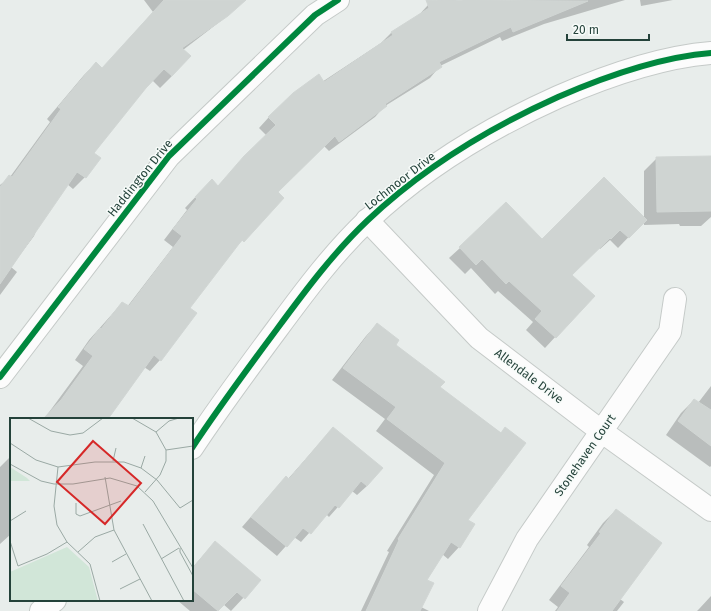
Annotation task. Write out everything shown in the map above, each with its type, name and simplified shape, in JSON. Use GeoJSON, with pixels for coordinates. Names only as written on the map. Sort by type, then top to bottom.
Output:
{"type":"FeatureCollection","features":[{"type":"Feature","properties":{"kind":"street","name":"Haddington Drive"},"geometry":{"type":"LineString","coordinates":[[0,377],[169,156],[310,8],[338,0]]}},
{"type":"Feature","properties":{"kind":"street","name":"Lochmoor Drive"},"geometry":{"type":"LineString","coordinates":[[193,447],[222,404],[312,282],[367,220],[410,184],[480,135],[588,84],[641,67],[711,53]]}},
{"type":"Feature","properties":{"kind":"street","name":"Allendale Drive"},"geometry":{"type":"LineString","coordinates":[[367,220],[479,338],[601,431],[711,510]]}},
{"type":"Feature","properties":{"kind":"street","name":"Stonehaven Court"},"geometry":{"type":"LineString","coordinates":[[489,611],[527,539],[670,332],[675,299]]}},
{"type":"Feature","properties":{"kind":"street"},"geometry":{"type":"LineString","coordinates":[[41,611],[53,601]]}},
{"type":"Feature","properties":{"kind":"building"},"geometry":{"type":"Polygon","coordinates":[[[164,0],[246,0],[228,16],[182,48],[191,56],[172,76],[164,69],[146,88],[94,153],[101,158],[86,178],[77,172],[0,284],[0,187],[9,175],[12,177],[61,109],[58,107],[96,62],[102,68],[164,0]]]}},
{"type":"Feature","properties":{"kind":"building"},"geometry":{"type":"Polygon","coordinates":[[[426,0],[588,1],[513,32],[511,27],[439,62],[442,67],[385,104],[387,106],[339,142],[335,136],[278,192],[284,198],[244,242],[242,240],[190,308],[197,313],[161,361],[154,355],[109,418],[44,418],[61,400],[93,356],[84,349],[122,302],[129,306],[182,236],[173,229],[197,199],[195,197],[212,179],[218,186],[244,156],[276,125],[268,117],[293,93],[319,74],[324,82],[393,35],[391,32],[429,8],[426,0]]]}},
{"type":"Feature","properties":{"kind":"building"},"geometry":{"type":"Polygon","coordinates":[[[711,156],[711,211],[657,212],[656,157],[711,156]]]}},
{"type":"Feature","properties":{"kind":"building"},"geometry":{"type":"Polygon","coordinates":[[[604,177],[647,220],[629,238],[620,230],[572,275],[595,296],[556,338],[535,319],[542,311],[509,281],[506,284],[482,259],[476,265],[459,247],[506,202],[542,239],[604,177]]]}},
{"type":"Feature","properties":{"kind":"building"},"geometry":{"type":"Polygon","coordinates":[[[377,323],[399,340],[396,345],[445,382],[440,387],[501,433],[505,427],[526,443],[468,520],[475,524],[460,548],[451,542],[427,580],[434,583],[420,611],[366,611],[399,540],[398,539],[445,463],[387,419],[396,407],[343,368],[377,323]]]}},
{"type":"Feature","properties":{"kind":"building"},"geometry":{"type":"Polygon","coordinates":[[[694,399],[711,410],[711,446],[678,421],[694,399]]]}},
{"type":"Feature","properties":{"kind":"building"},"geometry":{"type":"Polygon","coordinates":[[[333,427],[383,468],[367,486],[361,481],[339,508],[335,505],[311,534],[303,528],[287,547],[251,517],[286,476],[289,479],[333,427]]]}},
{"type":"Feature","properties":{"kind":"building"},"geometry":{"type":"Polygon","coordinates":[[[616,509],[662,543],[612,611],[557,611],[570,593],[561,586],[601,533],[599,532],[616,509]]]}},
{"type":"Feature","properties":{"kind":"building"},"geometry":{"type":"Polygon","coordinates":[[[215,541],[261,580],[245,599],[237,592],[218,611],[193,590],[193,568],[215,541]]]}},
{"type":"Feature","properties":{"kind":"cycle path"},"geometry":{"type":"LineString","coordinates":[[0,377],[169,156],[315,15],[338,0]]}},
{"type":"Feature","properties":{"kind":"cycle path"},"geometry":{"type":"LineString","coordinates":[[193,447],[244,373],[320,272],[355,232],[389,201],[412,183],[458,150],[507,122],[558,97],[613,75],[653,63],[692,55],[711,53]]}}]}
